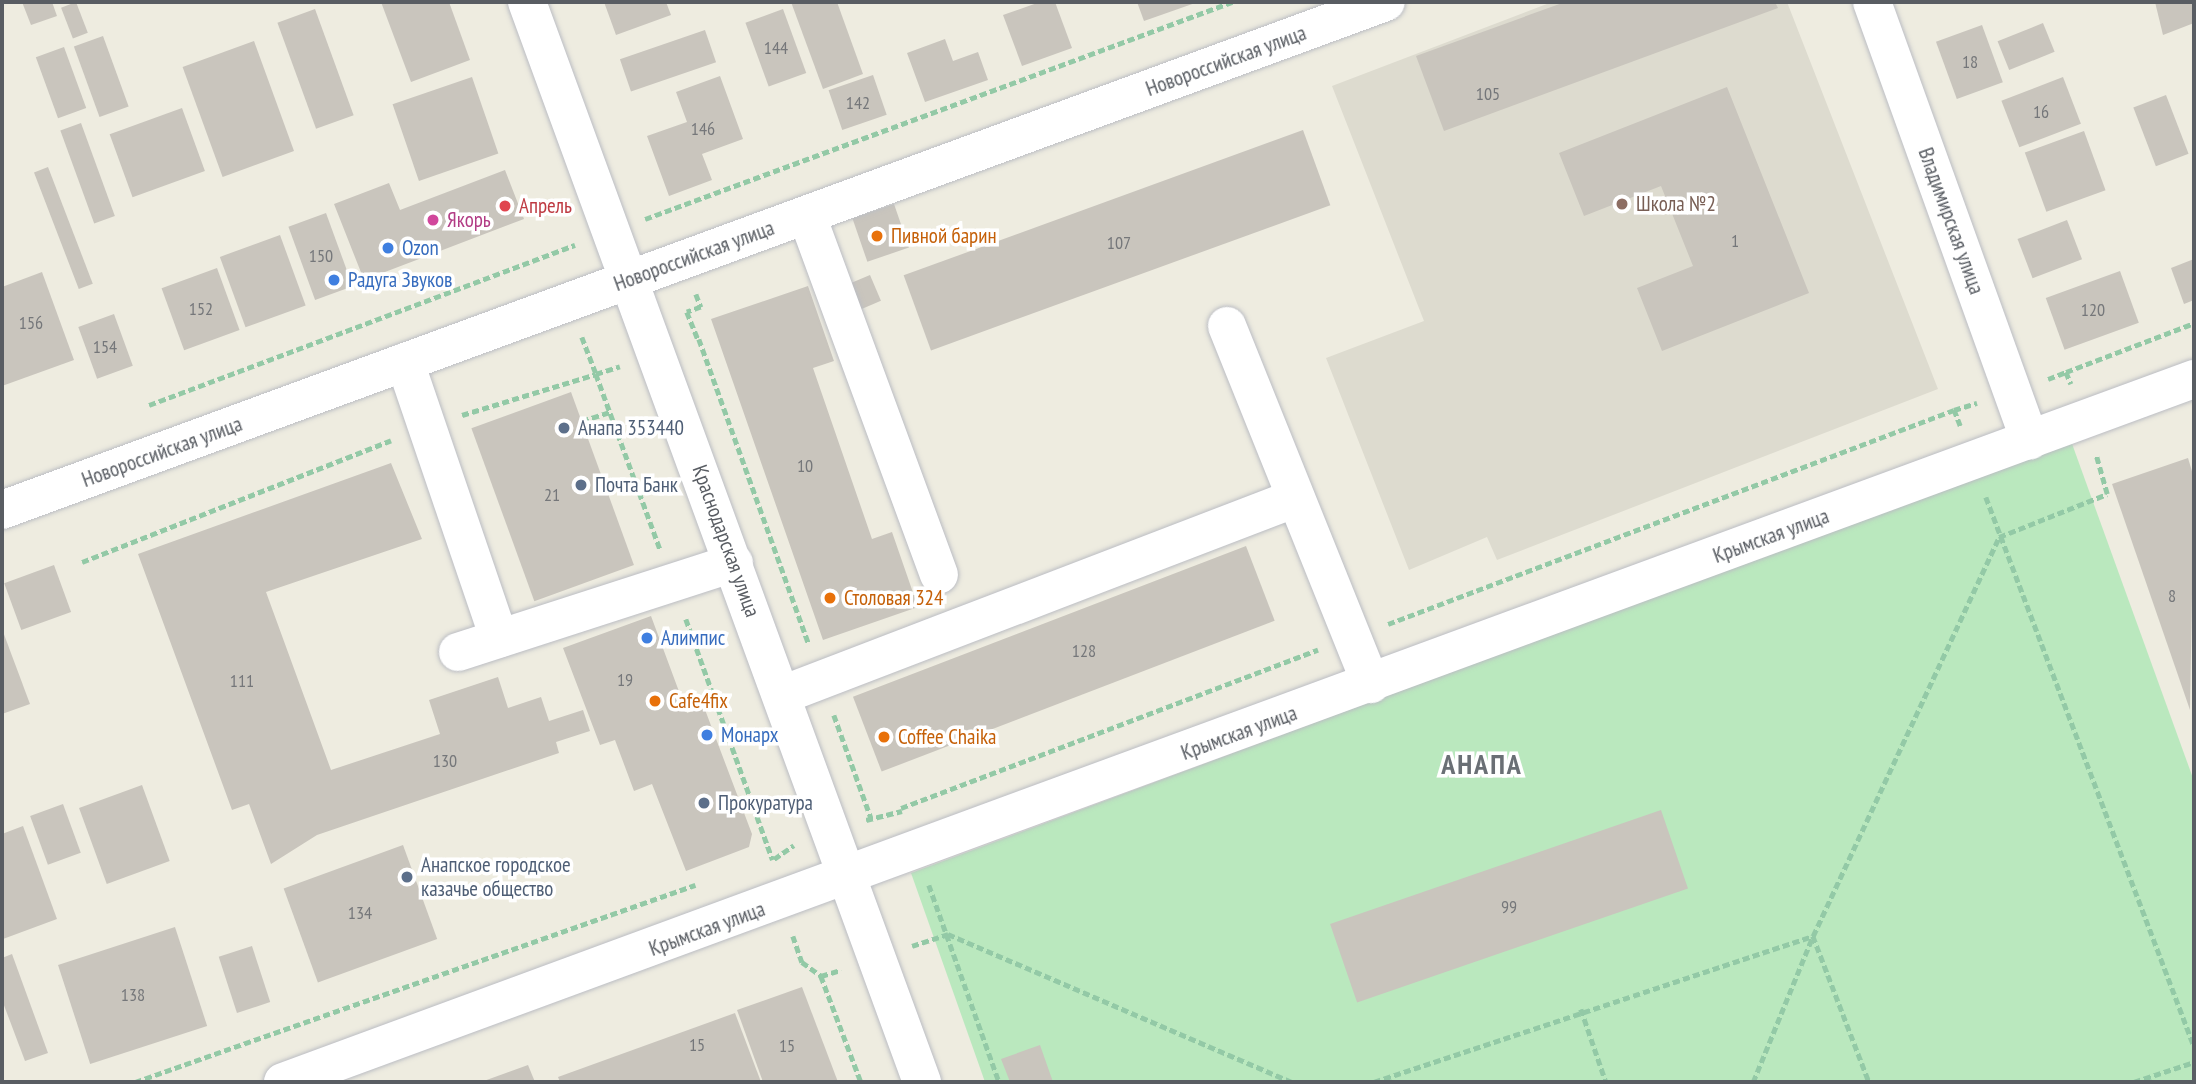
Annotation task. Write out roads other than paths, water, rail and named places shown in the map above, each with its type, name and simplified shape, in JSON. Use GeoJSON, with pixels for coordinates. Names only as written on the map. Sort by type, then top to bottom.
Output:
{"type":"FeatureCollection","features":[{"type":"Feature","properties":{"kind":"street","name":"Краснодарская улица"},"geometry":{"type":"LineString","coordinates":[[527,2],[631,279],[922,1082]]}},
{"type":"Feature","properties":{"kind":"street","name":"Новороссийская улица"},"geometry":{"type":"LineString","coordinates":[[2,510],[1387,2]]}},
{"type":"Feature","properties":{"kind":"street","name":"Владимирская улица"},"geometry":{"type":"LineString","coordinates":[[1872,2],[2030,440]]}},
{"type":"Feature","properties":{"kind":"street"},"geometry":{"type":"LineString","coordinates":[[807,216],[939,573]]}},
{"type":"Feature","properties":{"kind":"street"},"geometry":{"type":"LineString","coordinates":[[1227,326],[1371,684]]}},
{"type":"Feature","properties":{"kind":"street"},"geometry":{"type":"LineString","coordinates":[[405,362],[499,638]]}},
{"type":"Feature","properties":{"kind":"street","name":"Крымская улица"},"geometry":{"type":"LineString","coordinates":[[283,1082],[847,877],[2194,379]]}},
{"type":"Feature","properties":{"kind":"street"},"geometry":{"type":"LineString","coordinates":[[782,695],[1296,498]]}},
{"type":"Feature","properties":{"kind":"street"},"geometry":{"type":"LineString","coordinates":[[458,652],[734,563]]}},
{"type":"Feature","properties":{"kind":"place","name":"Школа №2"},"geometry":{"type":"Point","coordinates":[1622,204]}},
{"type":"Feature","properties":{"kind":"place","name":"Апрель"},"geometry":{"type":"Point","coordinates":[505,206]}},
{"type":"Feature","properties":{"kind":"place","name":"Якорь"},"geometry":{"type":"Point","coordinates":[433,220]}},
{"type":"Feature","properties":{"kind":"place","name":"Пивной барин"},"geometry":{"type":"Point","coordinates":[877,236]}},
{"type":"Feature","properties":{"kind":"place","name":"Ozon"},"geometry":{"type":"Point","coordinates":[388,248]}},
{"type":"Feature","properties":{"kind":"place","name":"Радуга Звуков"},"geometry":{"type":"Point","coordinates":[334,280]}},
{"type":"Feature","properties":{"kind":"place","name":"Анапа 353440"},"geometry":{"type":"Point","coordinates":[564,428]}},
{"type":"Feature","properties":{"kind":"place","name":"Почта Банк"},"geometry":{"type":"Point","coordinates":[581,485]}},
{"type":"Feature","properties":{"kind":"place","name":"Столовая 324"},"geometry":{"type":"Point","coordinates":[830,598]}},
{"type":"Feature","properties":{"kind":"place","name":"Алимпис"},"geometry":{"type":"Point","coordinates":[647,638]}},
{"type":"Feature","properties":{"kind":"place","name":"Cafe4fix"},"geometry":{"type":"Point","coordinates":[655,701]}},
{"type":"Feature","properties":{"kind":"place","name":"Монарх"},"geometry":{"type":"Point","coordinates":[707,735]}},
{"type":"Feature","properties":{"kind":"place","name":"Coffee Chaika"},"geometry":{"type":"Point","coordinates":[884,737]}},
{"type":"Feature","properties":{"kind":"place","name":"Прокуратура"},"geometry":{"type":"Point","coordinates":[704,803]}},
{"type":"Feature","properties":{"kind":"place","name":"Анапское городское казачье общество"},"geometry":{"type":"Point","coordinates":[407,877]}},
{"type":"Feature","properties":{"kind":"district","name":"АНАПА"},"geometry":{"type":"Point","coordinates":[1482,764]}}]}
